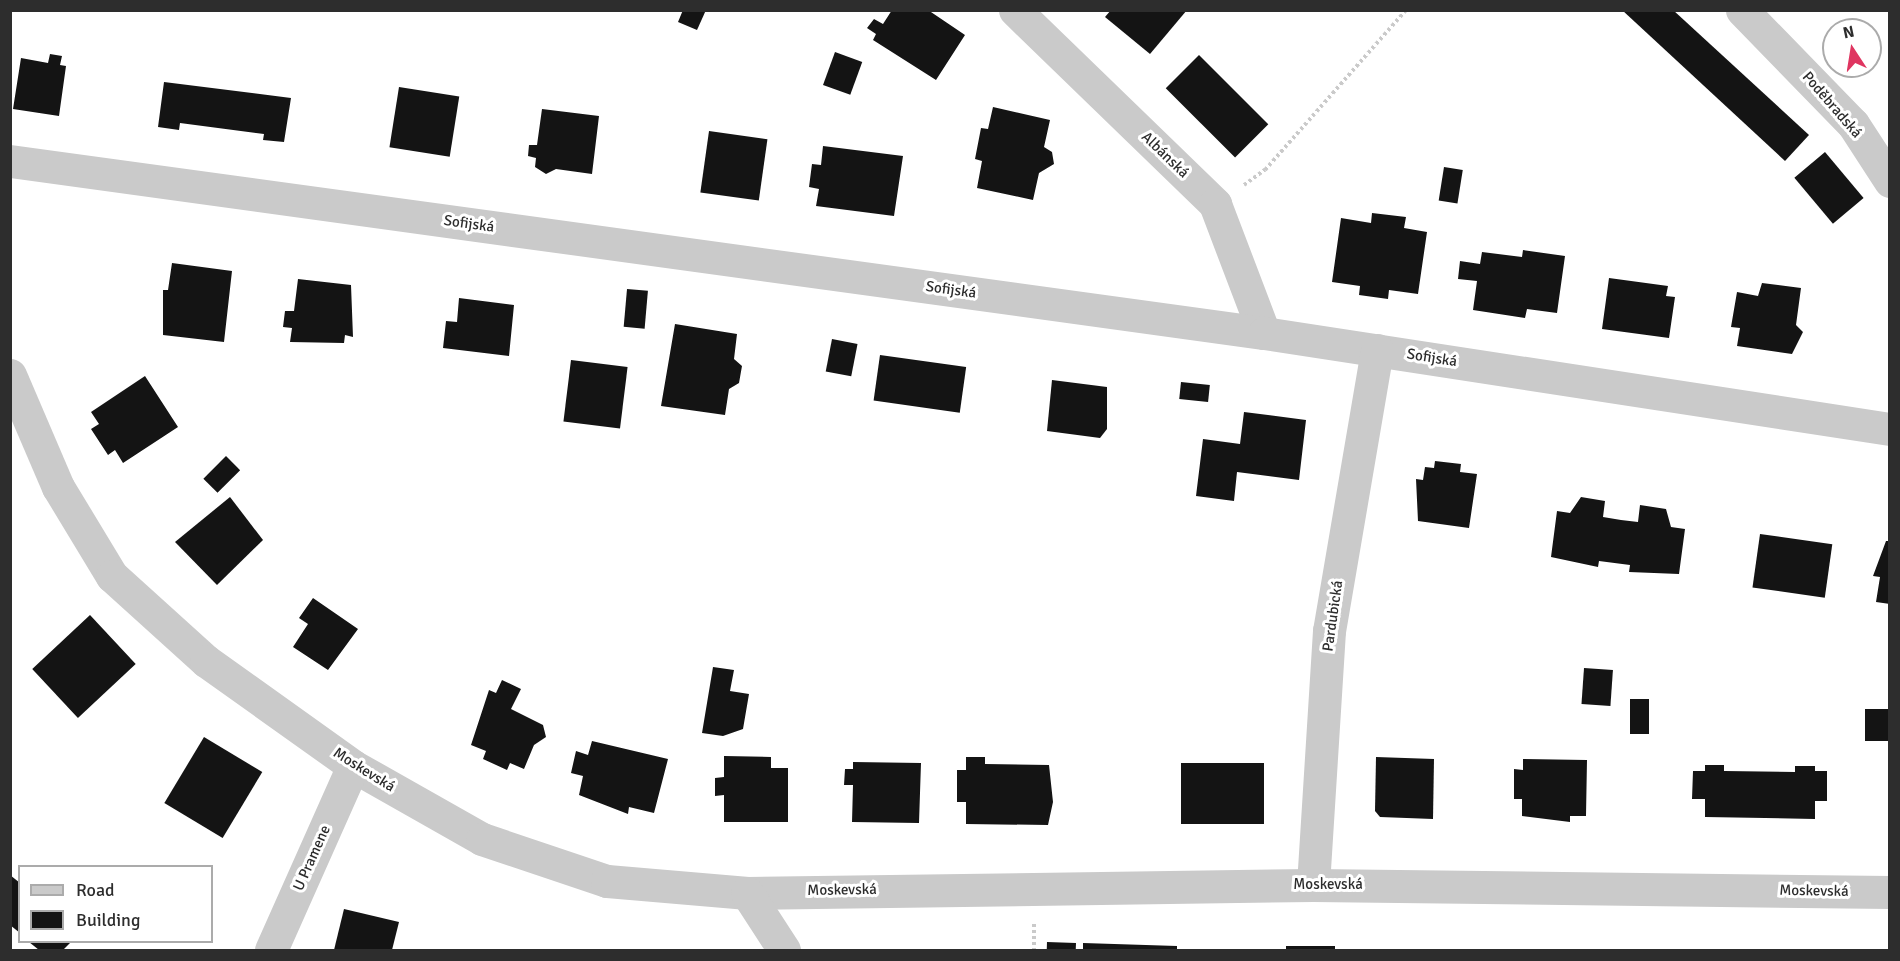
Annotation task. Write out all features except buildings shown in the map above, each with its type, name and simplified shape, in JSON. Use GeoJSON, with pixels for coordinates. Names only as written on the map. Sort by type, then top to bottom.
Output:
{"type":"FeatureCollection","features":[{"type":"Feature","properties":{"kind":"street","name":"Albánská"},"geometry":{"type":"LineString","coordinates":[[1015,10],[1215,204],[1264,333]]}},
{"type":"Feature","properties":{"kind":"street","name":"Poděbradská"},"geometry":{"type":"LineString","coordinates":[[1742,10],[1853,124],[1890,181]]}},
{"type":"Feature","properties":{"kind":"street","name":"Sofijská"},"geometry":{"type":"LineString","coordinates":[[10,161],[1264,333],[1890,429]]}},
{"type":"Feature","properties":{"kind":"street","name":"Pardubická"},"geometry":{"type":"LineString","coordinates":[[1313,885],[1329,631],[1377,350]]}},
{"type":"Feature","properties":{"kind":"street","name":"Moskevská"},"geometry":{"type":"LineString","coordinates":[[10,375],[58,487],[112,576],[206,660],[353,766],[482,839],[607,881],[747,893],[1313,885],[1890,892]]}},
{"type":"Feature","properties":{"kind":"street","name":"U Pramene"},"geometry":{"type":"LineString","coordinates":[[271,951],[353,766]]}},
{"type":"Feature","properties":{"kind":"street"},"geometry":{"type":"LineString","coordinates":[[747,893],[784,951]]}},
{"type":"Feature","properties":{"kind":"path"},"geometry":{"type":"LineString","coordinates":[[1265,170],[1406,10]]}}]}
